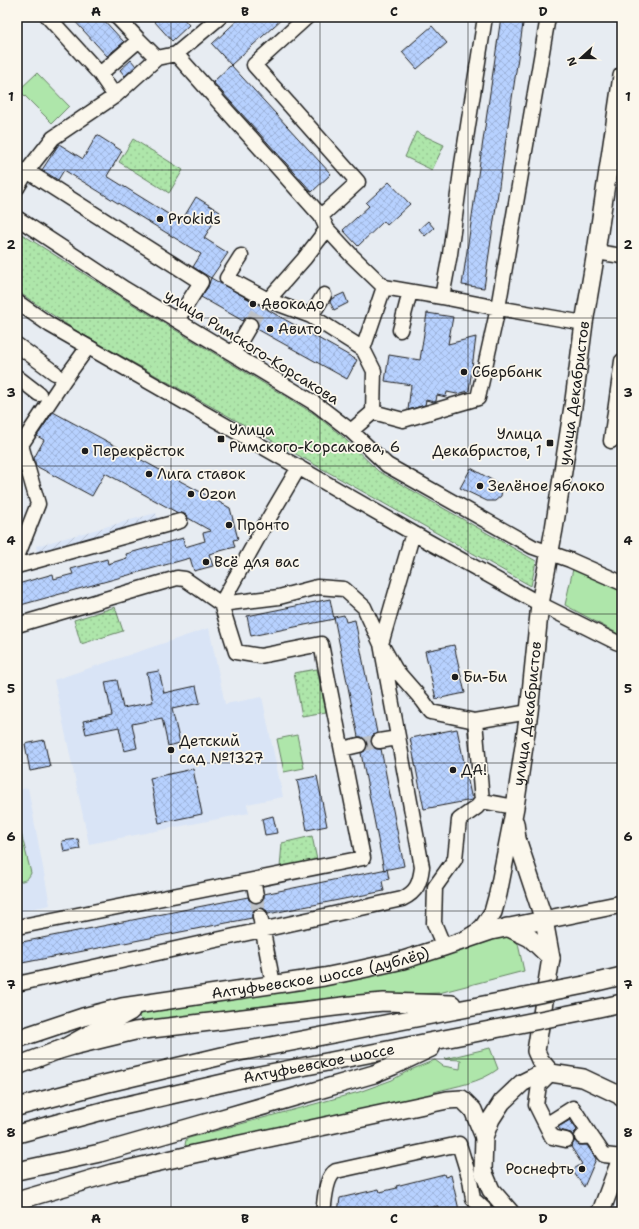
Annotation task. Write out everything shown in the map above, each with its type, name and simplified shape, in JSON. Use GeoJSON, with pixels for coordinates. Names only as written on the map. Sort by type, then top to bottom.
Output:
{"type":"FeatureCollection","features":[{"type":"Feature","properties":{"kind":"main road","name":"улица Декабристов"},"geometry":{"type":"LineString","coordinates":[[465,940],[478,932],[484,926],[493,912],[498,894],[515,807],[528,712],[540,604],[550,553],[574,400],[584,322],[622,76]]}},
{"type":"Feature","properties":{"kind":"main road","name":"улица Декабристов"},"geometry":{"type":"LineString","coordinates":[[515,807],[517,839],[544,920],[551,958],[536,1051],[540,1060],[551,1073]]}},
{"type":"Feature","properties":{"kind":"main road","name":"Алтуфьевское шоссе (дублёр)"},"geometry":{"type":"LineString","coordinates":[[17,1039],[114,1009],[161,1000],[324,977],[358,970],[403,960],[507,927],[622,904]]}},
{"type":"Feature","properties":{"kind":"main road"},"geometry":{"type":"LineString","coordinates":[[507,927],[530,938],[551,958]]}},
{"type":"Feature","properties":{"kind":"main road","name":"Алтуфьевское шоссе"},"geometry":{"type":"LineString","coordinates":[[17,1107],[104,1084],[239,1052],[480,1006],[622,976]]}},
{"type":"Feature","properties":{"kind":"main road"},"geometry":{"type":"LineString","coordinates":[[17,1066],[56,1051],[138,1008],[161,1000]]}},
{"type":"Feature","properties":{"kind":"main road"},"geometry":{"type":"LineString","coordinates":[[56,1051],[114,1035],[150,1029],[370,1003],[384,1002],[480,1006]]}},
{"type":"Feature","properties":{"kind":"main road","name":"Алтуфьевское шоссе"},"geometry":{"type":"LineString","coordinates":[[17,1134],[110,1109],[245,1078],[622,1003]]}},
{"type":"Feature","properties":{"kind":"main road"},"geometry":{"type":"LineString","coordinates":[[51,1028],[66,1026],[150,1029]]}},
{"type":"Feature","properties":{"kind":"main road"},"geometry":{"type":"LineString","coordinates":[[17,1171],[100,1152],[374,1074],[428,1049],[476,1032]]}},
{"type":"Feature","properties":{"kind":"main road"},"geometry":{"type":"LineString","coordinates":[[510,1212],[491,1190],[483,1171],[484,1137],[491,1119],[502,1102],[522,1083],[536,1076],[551,1073],[583,1078],[619,1095],[622,1098]]}},
{"type":"Feature","properties":{"kind":"main road"},"geometry":{"type":"LineString","coordinates":[[17,1201],[97,1177],[216,1149],[447,1100],[462,1099],[473,1110],[484,1137]]}},
{"type":"Feature","properties":{"kind":"main road"},"geometry":{"type":"LineString","coordinates":[[97,1177],[118,1168],[195,1126]]}},
{"type":"Feature","properties":{"kind":"main road"},"geometry":{"type":"LineString","coordinates":[[100,1152],[185,1152],[216,1149]]}},
{"type":"Feature","properties":{"kind":"main road"},"geometry":{"type":"LineString","coordinates":[[602,1211],[622,1157]]}},
{"type":"Feature","properties":{"kind":"street"},"geometry":{"type":"LineString","coordinates":[[48,17],[100,74],[115,96]]}},
{"type":"Feature","properties":{"kind":"street"},"geometry":{"type":"LineString","coordinates":[[117,17],[156,58]]}},
{"type":"Feature","properties":{"kind":"street"},"geometry":{"type":"LineString","coordinates":[[17,188],[27,171],[53,138],[115,96],[156,58],[176,54],[220,17]]}},
{"type":"Feature","properties":{"kind":"street"},"geometry":{"type":"LineString","coordinates":[[307,17],[254,65],[358,182],[321,216]]}},
{"type":"Feature","properties":{"kind":"street"},"geometry":{"type":"LineString","coordinates":[[442,297],[450,254],[462,164],[485,17]]}},
{"type":"Feature","properties":{"kind":"street"},"geometry":{"type":"LineString","coordinates":[[373,412],[403,420],[478,398],[498,308],[548,17]]}},
{"type":"Feature","properties":{"kind":"street"},"geometry":{"type":"LineString","coordinates":[[100,74],[139,40]]}},
{"type":"Feature","properties":{"kind":"street"},"geometry":{"type":"LineString","coordinates":[[176,54],[321,216],[327,229],[384,287],[584,322]]}},
{"type":"Feature","properties":{"kind":"street"},"geometry":{"type":"LineString","coordinates":[[27,171],[201,282],[177,320]]}},
{"type":"Feature","properties":{"kind":"street","name":"улица Римского-Корсакова"},"geometry":{"type":"LineString","coordinates":[[17,218],[125,289],[316,404],[351,431],[387,465],[533,547],[570,560],[622,583]]}},
{"type":"Feature","properties":{"kind":"street"},"geometry":{"type":"LineString","coordinates":[[265,302],[304,259],[327,229]]}},
{"type":"Feature","properties":{"kind":"street"},"geometry":{"type":"LineString","coordinates":[[596,252],[622,256]]}},
{"type":"Feature","properties":{"kind":"street"},"geometry":{"type":"LineString","coordinates":[[241,256],[227,278],[265,302],[311,316],[363,349],[374,371],[373,412],[351,431]]}},
{"type":"Feature","properties":{"kind":"street"},"geometry":{"type":"LineString","coordinates":[[363,349],[384,287]]}},
{"type":"Feature","properties":{"kind":"street"},"geometry":{"type":"LineString","coordinates":[[400,330],[410,292]]}},
{"type":"Feature","properties":{"kind":"street"},"geometry":{"type":"LineString","coordinates":[[311,316],[324,295]]}},
{"type":"Feature","properties":{"kind":"street"},"geometry":{"type":"LineString","coordinates":[[18,305],[88,347],[413,533],[540,604],[622,644]]}},
{"type":"Feature","properties":{"kind":"street"},"geometry":{"type":"LineString","coordinates":[[233,354],[250,325]]}},
{"type":"Feature","properties":{"kind":"street"},"geometry":{"type":"LineString","coordinates":[[17,344],[55,373]]}},
{"type":"Feature","properties":{"kind":"street"},"geometry":{"type":"LineString","coordinates":[[17,557],[38,504],[21,445],[88,347]]}},
{"type":"Feature","properties":{"kind":"street"},"geometry":{"type":"LineString","coordinates":[[615,439],[622,362]]}},
{"type":"Feature","properties":{"kind":"street"},"geometry":{"type":"LineString","coordinates":[[17,378],[39,394]]}},
{"type":"Feature","properties":{"kind":"street"},"geometry":{"type":"LineString","coordinates":[[221,604],[266,523],[299,468]]}},
{"type":"Feature","properties":{"kind":"street"},"geometry":{"type":"LineString","coordinates":[[17,566],[180,521]]}},
{"type":"Feature","properties":{"kind":"street"},"geometry":{"type":"LineString","coordinates":[[17,984],[261,923],[402,899],[411,895],[421,878],[422,867],[381,644],[413,533]]}},
{"type":"Feature","properties":{"kind":"street"},"geometry":{"type":"LineString","coordinates":[[17,625],[178,578],[185,579],[221,604],[236,652],[260,656],[320,644],[363,858],[17,927]]}},
{"type":"Feature","properties":{"kind":"street"},"geometry":{"type":"LineString","coordinates":[[221,604],[279,597],[317,587],[344,589],[364,607],[381,644],[395,669],[431,712],[474,721],[528,712]]}},
{"type":"Feature","properties":{"kind":"street"},"geometry":{"type":"LineString","coordinates":[[444,948],[434,923],[435,888],[455,859],[459,820],[477,807],[482,801],[474,721]]}},
{"type":"Feature","properties":{"kind":"street"},"geometry":{"type":"LineString","coordinates":[[379,742],[398,738]]}},
{"type":"Feature","properties":{"kind":"street"},"geometry":{"type":"LineString","coordinates":[[342,749],[360,745]]}},
{"type":"Feature","properties":{"kind":"street"},"geometry":{"type":"LineString","coordinates":[[482,801],[515,807]]}},
{"type":"Feature","properties":{"kind":"street"},"geometry":{"type":"LineString","coordinates":[[253,880],[256,895]]}},
{"type":"Feature","properties":{"kind":"street"},"geometry":{"type":"LineString","coordinates":[[261,923],[273,984]]}},
{"type":"Feature","properties":{"kind":"street"},"geometry":{"type":"LineString","coordinates":[[551,1073],[539,1085],[536,1105],[552,1137],[566,1140]]}},
{"type":"Feature","properties":{"kind":"street"},"geometry":{"type":"LineString","coordinates":[[546,1125],[573,1108],[586,1136],[604,1155],[622,1157]]}},
{"type":"Feature","properties":{"kind":"street"},"geometry":{"type":"LineString","coordinates":[[323,1212],[329,1179],[336,1171],[459,1144],[470,1180],[473,1199],[484,1211]]}},
{"type":"Feature","properties":{"kind":"street"},"geometry":{"type":"LineString","coordinates":[[483,1171],[484,1211]]}},
{"type":"Feature","properties":{"kind":"street"},"geometry":{"type":"LineString","coordinates":[[484,1211],[494,1194]]}},
{"type":"Feature","properties":{"kind":"shaded area"},"geometry":{"type":"Polygon","coordinates":[[[156,513],[158,520],[38,554],[36,546],[156,513]]]}},
{"type":"Feature","properties":{"kind":"shaded area","name":"Детский сад №1327"},"geometry":{"type":"Polygon","coordinates":[[[209,628],[225,704],[262,697],[283,797],[247,804],[249,813],[89,844],[54,680],[209,628]]]}},
{"type":"Feature","properties":{"kind":"shaded area"},"geometry":{"type":"Polygon","coordinates":[[[28,788],[50,905],[17,912],[17,790],[28,788]]]}},
{"type":"Feature","properties":{"kind":"green space"},"geometry":{"type":"Polygon","coordinates":[[[37,73],[69,106],[52,123],[19,90],[37,73]]]}},
{"type":"Feature","properties":{"kind":"green space"},"geometry":{"type":"Polygon","coordinates":[[[416,132],[444,145],[432,170],[405,157],[416,132]]]}},
{"type":"Feature","properties":{"kind":"green space"},"geometry":{"type":"Polygon","coordinates":[[[133,139],[183,170],[169,193],[119,162],[133,139]]]}},
{"type":"Feature","properties":{"kind":"green space"},"geometry":{"type":"Polygon","coordinates":[[[17,231],[119,296],[313,413],[342,436],[378,471],[536,561],[531,586],[75,330],[17,291],[17,231]]]}},
{"type":"Feature","properties":{"kind":"green space"},"geometry":{"type":"Polygon","coordinates":[[[573,569],[622,589],[622,636],[565,605],[573,569]]]}},
{"type":"Feature","properties":{"kind":"green space"},"geometry":{"type":"Polygon","coordinates":[[[115,607],[123,631],[81,644],[74,620],[115,607]]]}},
{"type":"Feature","properties":{"kind":"green space"},"geometry":{"type":"Polygon","coordinates":[[[317,669],[326,712],[302,716],[294,673],[317,669]]]}},
{"type":"Feature","properties":{"kind":"green space"},"geometry":{"type":"Polygon","coordinates":[[[297,735],[304,768],[284,772],[277,739],[297,735]]]}},
{"type":"Feature","properties":{"kind":"green space"},"geometry":{"type":"Polygon","coordinates":[[[17,817],[31,873],[26,880],[17,882],[17,817]]]}},
{"type":"Feature","properties":{"kind":"green space"},"geometry":{"type":"Polygon","coordinates":[[[312,836],[317,860],[280,868],[282,843],[312,836]]]}},
{"type":"Feature","properties":{"kind":"green space"},"geometry":{"type":"Polygon","coordinates":[[[505,936],[512,937],[518,944],[524,971],[439,993],[341,997],[159,1020],[142,1020],[139,1017],[140,1012],[505,936]]]}},
{"type":"Feature","properties":{"kind":"green space"},"geometry":{"type":"Polygon","coordinates":[[[490,1048],[498,1069],[476,1081],[434,1092],[435,1097],[190,1148],[185,1145],[186,1140],[189,1138],[359,1092],[392,1080],[408,1071],[435,1060],[443,1066],[460,1069],[461,1060],[444,1059],[490,1048]]]}},
{"type":"Feature","properties":{"kind":"building"},"geometry":{"type":"Polygon","coordinates":[[[71,17],[101,17],[124,42],[107,56],[71,17]]]}},
{"type":"Feature","properties":{"kind":"building"},"geometry":{"type":"Polygon","coordinates":[[[158,17],[182,17],[189,25],[172,41],[154,21],[158,17]]]}},
{"type":"Feature","properties":{"kind":"building"},"geometry":{"type":"Polygon","coordinates":[[[241,17],[284,17],[231,65],[212,44],[241,17]]]}},
{"type":"Feature","properties":{"kind":"building"},"geometry":{"type":"Polygon","coordinates":[[[501,17],[524,17],[484,288],[462,285],[501,17]]]}},
{"type":"Feature","properties":{"kind":"building"},"geometry":{"type":"Polygon","coordinates":[[[432,26],[447,43],[417,69],[402,52],[432,26]]]}},
{"type":"Feature","properties":{"kind":"building"},"geometry":{"type":"Polygon","coordinates":[[[131,60],[136,66],[125,76],[120,70],[131,60]]]}},
{"type":"Feature","properties":{"kind":"building"},"geometry":{"type":"Polygon","coordinates":[[[231,65],[331,174],[312,192],[213,82],[231,65]]]}},
{"type":"Feature","properties":{"kind":"building"},"geometry":{"type":"Polygon","coordinates":[[[97,135],[122,151],[107,176],[181,222],[196,197],[220,212],[204,238],[228,253],[211,278],[193,267],[201,254],[64,170],[58,180],[42,170],[59,144],[83,159],[97,135]]]}},
{"type":"Feature","properties":{"kind":"building"},"geometry":{"type":"Polygon","coordinates":[[[389,182],[410,204],[387,225],[384,221],[358,246],[343,230],[369,206],[366,203],[389,182]]]}},
{"type":"Feature","properties":{"kind":"building"},"geometry":{"type":"Polygon","coordinates":[[[428,221],[434,228],[425,236],[419,229],[428,221]]]}},
{"type":"Feature","properties":{"kind":"building"},"geometry":{"type":"Polygon","coordinates":[[[211,278],[357,360],[347,379],[257,329],[258,321],[254,318],[246,317],[243,321],[201,297],[208,287],[211,278]]]}},
{"type":"Feature","properties":{"kind":"building"},"geometry":{"type":"Polygon","coordinates":[[[344,293],[348,303],[334,310],[330,302],[331,299],[344,293]]]}},
{"type":"Feature","properties":{"kind":"building"},"geometry":{"type":"Polygon","coordinates":[[[427,313],[453,317],[448,344],[476,337],[469,391],[457,394],[447,392],[446,397],[437,395],[436,401],[426,400],[425,405],[408,410],[411,385],[385,381],[389,355],[420,360],[427,313]]]}},
{"type":"Feature","properties":{"kind":"building"},"geometry":{"type":"Polygon","coordinates":[[[53,412],[230,508],[238,539],[233,540],[235,547],[209,554],[213,566],[194,571],[190,558],[17,606],[17,590],[20,589],[18,584],[53,574],[54,579],[73,574],[71,569],[107,559],[108,564],[127,558],[126,554],[183,538],[185,547],[205,541],[203,533],[211,531],[188,518],[186,515],[178,513],[105,473],[92,496],[36,466],[34,458],[44,440],[37,436],[53,412]]]}},
{"type":"Feature","properties":{"kind":"building","name":"Зелёное яблоко"},"geometry":{"type":"Polygon","coordinates":[[[471,468],[497,483],[502,489],[501,496],[495,501],[487,501],[460,488],[471,468]]]}},
{"type":"Feature","properties":{"kind":"building"},"geometry":{"type":"Polygon","coordinates":[[[330,599],[334,619],[251,636],[247,616],[330,599]]]}},
{"type":"Feature","properties":{"kind":"building"},"geometry":{"type":"Polygon","coordinates":[[[344,615],[346,622],[355,620],[377,733],[371,738],[371,743],[376,749],[381,749],[404,866],[384,870],[361,753],[367,748],[367,743],[362,737],[358,737],[334,617],[344,615]]]}},
{"type":"Feature","properties":{"kind":"building"},"geometry":{"type":"Polygon","coordinates":[[[454,645],[465,693],[436,699],[425,651],[454,645]]]}},
{"type":"Feature","properties":{"kind":"building"},"geometry":{"type":"Polygon","coordinates":[[[159,671],[164,693],[196,686],[200,703],[172,709],[180,743],[168,746],[162,718],[132,724],[137,748],[124,751],[119,727],[86,734],[83,721],[112,715],[105,682],[117,680],[123,708],[153,702],[147,673],[159,671]]]}},
{"type":"Feature","properties":{"kind":"building"},"geometry":{"type":"Polygon","coordinates":[[[457,729],[472,800],[424,809],[410,738],[457,729]]]}},
{"type":"Feature","properties":{"kind":"building"},"geometry":{"type":"Polygon","coordinates":[[[44,740],[50,767],[30,771],[25,744],[44,740]]]}},
{"type":"Feature","properties":{"kind":"building"},"geometry":{"type":"Polygon","coordinates":[[[193,769],[202,814],[159,823],[150,778],[193,769]]]}},
{"type":"Feature","properties":{"kind":"building"},"geometry":{"type":"Polygon","coordinates":[[[317,776],[327,826],[307,830],[297,780],[317,776]]]}},
{"type":"Feature","properties":{"kind":"building"},"geometry":{"type":"Polygon","coordinates":[[[273,816],[277,833],[265,835],[262,819],[273,816]]]}},
{"type":"Feature","properties":{"kind":"building"},"geometry":{"type":"Polygon","coordinates":[[[78,839],[80,849],[64,852],[62,841],[78,839]]]}},
{"type":"Feature","properties":{"kind":"building"},"geometry":{"type":"Polygon","coordinates":[[[387,869],[389,879],[382,881],[384,891],[268,914],[263,908],[258,908],[252,913],[252,918],[17,964],[17,943],[248,897],[253,903],[258,903],[264,898],[264,894],[387,869]]]}},
{"type":"Feature","properties":{"kind":"building"},"geometry":{"type":"Polygon","coordinates":[[[570,1120],[577,1130],[574,1133],[574,1137],[571,1133],[560,1130],[558,1127],[570,1120]]]}},
{"type":"Feature","properties":{"kind":"building"},"geometry":{"type":"Polygon","coordinates":[[[574,1140],[579,1145],[587,1145],[596,1159],[584,1187],[572,1170],[582,1164],[571,1147],[574,1140]]]}},
{"type":"Feature","properties":{"kind":"building"},"geometry":{"type":"Polygon","coordinates":[[[444,1174],[445,1177],[451,1175],[459,1210],[439,1212],[438,1206],[423,1209],[423,1206],[402,1211],[402,1209],[388,1212],[338,1212],[340,1198],[379,1189],[380,1192],[397,1188],[396,1186],[444,1174]]]}},
{"type":"Feature","properties":{"kind":"tunnel"},"geometry":{"type":"LineString","coordinates":[[250,325],[261,306]]}},
{"type":"Feature","properties":{"kind":"tunnel"},"geometry":{"type":"LineString","coordinates":[[359,745],[379,741]]}},
{"type":"Feature","properties":{"kind":"tunnel"},"geometry":{"type":"LineString","coordinates":[[256,895],[260,916]]}},
{"type":"Feature","properties":{"kind":"place","name":"Prokids"},"geometry":{"type":"Point","coordinates":[160,219]}},
{"type":"Feature","properties":{"kind":"place","name":"Авокадо"},"geometry":{"type":"Point","coordinates":[253,304]}},
{"type":"Feature","properties":{"kind":"place","name":"Авито"},"geometry":{"type":"Point","coordinates":[270,329]}},
{"type":"Feature","properties":{"kind":"place","name":"Сбербанк"},"geometry":{"type":"Point","coordinates":[464,372]}},
{"type":"Feature","properties":{"kind":"place","name":"Улица Римского-Корсакова, 6"},"geometry":{"type":"Point","coordinates":[221,439]}},
{"type":"Feature","properties":{"kind":"place","name":"Улица Декабристов, 1"},"geometry":{"type":"Point","coordinates":[550,443]}},
{"type":"Feature","properties":{"kind":"place","name":"Перекрёсток"},"geometry":{"type":"Point","coordinates":[85,451]}},
{"type":"Feature","properties":{"kind":"place","name":"Лига ставок"},"geometry":{"type":"Point","coordinates":[149,474]}},
{"type":"Feature","properties":{"kind":"place","name":"Зелёное яблоко"},"geometry":{"type":"Point","coordinates":[480,486]}},
{"type":"Feature","properties":{"kind":"place","name":"Ozon"},"geometry":{"type":"Point","coordinates":[191,494]}},
{"type":"Feature","properties":{"kind":"place","name":"Пронто"},"geometry":{"type":"Point","coordinates":[229,525]}},
{"type":"Feature","properties":{"kind":"place","name":"Всё для вас"},"geometry":{"type":"Point","coordinates":[206,562]}},
{"type":"Feature","properties":{"kind":"place","name":"Би-Би"},"geometry":{"type":"Point","coordinates":[455,677]}},
{"type":"Feature","properties":{"kind":"place","name":"Детский сад №1327"},"geometry":{"type":"Point","coordinates":[171,750]}},
{"type":"Feature","properties":{"kind":"place","name":"ДА!"},"geometry":{"type":"Point","coordinates":[453,770]}},
{"type":"Feature","properties":{"kind":"place","name":"Роснефть"},"geometry":{"type":"Point","coordinates":[582,1169]}}]}
